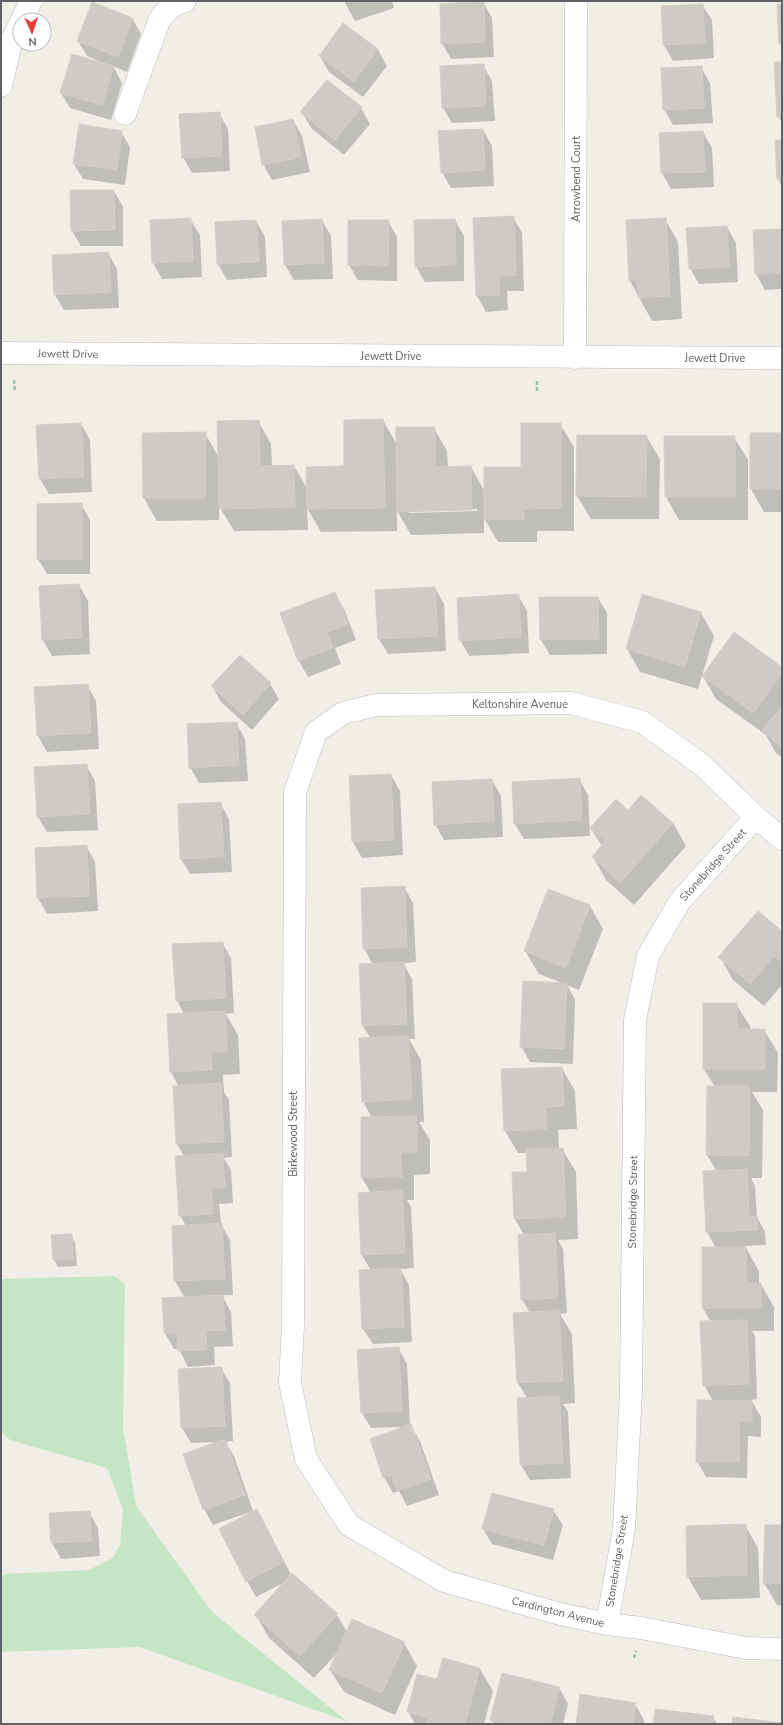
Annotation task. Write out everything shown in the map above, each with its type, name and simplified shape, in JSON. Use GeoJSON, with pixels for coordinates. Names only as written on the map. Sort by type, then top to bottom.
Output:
{"type":"FeatureCollection","features":[{"type":"Feature","properties":{"kind":"street"},"geometry":{"type":"LineString","coordinates":[[26,12],[31,1]]}},
{"type":"Feature","properties":{"kind":"street"},"geometry":{"type":"LineString","coordinates":[[125,114],[159,21],[164,13],[173,5],[185,1]]}},
{"type":"Feature","properties":{"kind":"street","name":"Arrowbend Court"},"geometry":{"type":"LineString","coordinates":[[575,358],[576,1]]}},
{"type":"Feature","properties":{"kind":"street"},"geometry":{"type":"LineString","coordinates":[[1,86],[12,40]]}},
{"type":"Feature","properties":{"kind":"street","name":"Jewett Drive"},"geometry":{"type":"LineString","coordinates":[[1,353],[575,358],[782,358]]}},
{"type":"Feature","properties":{"kind":"street","name":"Keltonshire Avenue"},"geometry":{"type":"LineString","coordinates":[[316,732],[343,713],[376,705],[571,703],[642,722],[702,765],[782,840]]}},
{"type":"Feature","properties":{"kind":"street","name":"Birkewood Street"},"geometry":{"type":"LineString","coordinates":[[316,732],[295,792],[293,1325],[290,1383],[306,1459],[349,1525]]}},
{"type":"Feature","properties":{"kind":"street","name":"Stonebridge Street"},"geometry":{"type":"LineString","coordinates":[[607,1624],[624,1529],[631,1390],[635,1020],[648,956],[680,901],[756,817]]}},
{"type":"Feature","properties":{"kind":"street","name":"Cardington Avenue"},"geometry":{"type":"LineString","coordinates":[[349,1525],[444,1581],[560,1614],[607,1624],[641,1628],[746,1648],[782,1649]]}},
{"type":"Feature","properties":{"kind":"path"},"geometry":{"type":"LineString","coordinates":[[14,380],[15,391]]}},
{"type":"Feature","properties":{"kind":"path"},"geometry":{"type":"LineString","coordinates":[[537,380],[537,392]]}},
{"type":"Feature","properties":{"kind":"green space"},"geometry":{"type":"Polygon","coordinates":[[[114,1276],[125,1284],[123,1427],[136,1506],[213,1613],[348,1722],[140,1647],[1,1652],[1,1577],[4,1574],[89,1570],[113,1558],[120,1545],[123,1509],[107,1468],[10,1440],[1,1431],[1,1279],[114,1276]]]}},
{"type":"Feature","properties":{"kind":"building"},"geometry":{"type":"Polygon","coordinates":[[[484,1],[485,42],[441,44],[440,4],[484,1]]]}},
{"type":"Feature","properties":{"kind":"building"},"geometry":{"type":"Polygon","coordinates":[[[92,2],[133,18],[118,57],[77,41],[92,2]]]}},
{"type":"Feature","properties":{"kind":"building"},"geometry":{"type":"Polygon","coordinates":[[[703,4],[705,43],[663,45],[661,6],[703,4]]]}},
{"type":"Feature","properties":{"kind":"building"},"geometry":{"type":"Polygon","coordinates":[[[777,4],[782,4],[782,44],[779,44],[777,4]]]}},
{"type":"Feature","properties":{"kind":"building"},"geometry":{"type":"Polygon","coordinates":[[[343,23],[378,49],[354,82],[319,56],[343,23]]]}},
{"type":"Feature","properties":{"kind":"building"},"geometry":{"type":"Polygon","coordinates":[[[72,54],[114,66],[102,105],[60,93],[72,54]]]}},
{"type":"Feature","properties":{"kind":"building"},"geometry":{"type":"Polygon","coordinates":[[[774,62],[782,62],[782,116],[777,117],[774,62]]]}},
{"type":"Feature","properties":{"kind":"building"},"geometry":{"type":"Polygon","coordinates":[[[484,64],[486,106],[442,108],[440,66],[484,64]]]}},
{"type":"Feature","properties":{"kind":"building"},"geometry":{"type":"Polygon","coordinates":[[[702,66],[704,108],[663,110],[661,68],[702,66]]]}},
{"type":"Feature","properties":{"kind":"building"},"geometry":{"type":"Polygon","coordinates":[[[327,80],[362,107],[335,140],[300,112],[327,80]]]}},
{"type":"Feature","properties":{"kind":"building"},"geometry":{"type":"Polygon","coordinates":[[[220,112],[222,156],[182,158],[179,114],[220,112]]]}},
{"type":"Feature","properties":{"kind":"building"},"geometry":{"type":"Polygon","coordinates":[[[293,119],[301,157],[262,165],[255,127],[293,119]]]}},
{"type":"Feature","properties":{"kind":"building"},"geometry":{"type":"Polygon","coordinates":[[[79,124],[122,131],[117,170],[73,164],[79,124]]]}},
{"type":"Feature","properties":{"kind":"building"},"geometry":{"type":"Polygon","coordinates":[[[483,129],[485,170],[441,173],[438,131],[483,129]]]}},
{"type":"Feature","properties":{"kind":"building"},"geometry":{"type":"Polygon","coordinates":[[[703,131],[705,172],[661,173],[659,133],[703,131]]]}},
{"type":"Feature","properties":{"kind":"building"},"geometry":{"type":"Polygon","coordinates":[[[775,140],[782,140],[782,179],[777,179],[775,140]]]}},
{"type":"Feature","properties":{"kind":"building"},"geometry":{"type":"Polygon","coordinates":[[[70,190],[114,190],[115,230],[71,231],[70,190]]]}},
{"type":"Feature","properties":{"kind":"building"},"geometry":{"type":"Polygon","coordinates":[[[514,216],[516,275],[499,276],[499,295],[476,296],[473,218],[514,216]]]}},
{"type":"Feature","properties":{"kind":"building"},"geometry":{"type":"Polygon","coordinates":[[[191,218],[193,261],[152,263],[150,220],[191,218]]]}},
{"type":"Feature","properties":{"kind":"building"},"geometry":{"type":"Polygon","coordinates":[[[666,218],[670,296],[638,298],[637,280],[629,281],[626,220],[666,218]]]}},
{"type":"Feature","properties":{"kind":"building"},"geometry":{"type":"Polygon","coordinates":[[[322,219],[324,263],[284,265],[282,221],[322,219]]]}},
{"type":"Feature","properties":{"kind":"building"},"geometry":{"type":"Polygon","coordinates":[[[455,219],[456,265],[415,267],[414,220],[455,219]]]}},
{"type":"Feature","properties":{"kind":"building"},"geometry":{"type":"Polygon","coordinates":[[[256,220],[259,262],[217,264],[215,222],[256,220]]]}},
{"type":"Feature","properties":{"kind":"building"},"geometry":{"type":"Polygon","coordinates":[[[348,220],[389,220],[388,266],[348,265],[348,220]]]}},
{"type":"Feature","properties":{"kind":"building"},"geometry":{"type":"Polygon","coordinates":[[[727,226],[729,267],[689,269],[686,228],[727,226]]]}},
{"type":"Feature","properties":{"kind":"building"},"geometry":{"type":"Polygon","coordinates":[[[782,229],[782,273],[755,274],[753,230],[782,229]]]}},
{"type":"Feature","properties":{"kind":"building"},"geometry":{"type":"Polygon","coordinates":[[[109,252],[111,292],[54,295],[52,255],[109,252]]]}},
{"type":"Feature","properties":{"kind":"building"},"geometry":{"type":"Polygon","coordinates":[[[383,419],[385,508],[307,509],[306,467],[344,466],[344,420],[383,419]]]}},
{"type":"Feature","properties":{"kind":"building"},"geometry":{"type":"Polygon","coordinates":[[[259,420],[260,466],[294,465],[295,507],[219,509],[217,421],[259,420]]]}},
{"type":"Feature","properties":{"kind":"building"},"geometry":{"type":"Polygon","coordinates":[[[81,423],[84,477],[39,479],[36,425],[81,423]]]}},
{"type":"Feature","properties":{"kind":"building"},"geometry":{"type":"Polygon","coordinates":[[[521,423],[561,423],[561,508],[524,509],[524,519],[484,520],[484,467],[521,467],[521,423]]]}},
{"type":"Feature","properties":{"kind":"building"},"geometry":{"type":"Polygon","coordinates":[[[396,427],[435,427],[435,467],[471,466],[472,510],[397,512],[396,427]]]}},
{"type":"Feature","properties":{"kind":"building"},"geometry":{"type":"Polygon","coordinates":[[[206,432],[206,498],[143,498],[142,433],[206,432]]]}},
{"type":"Feature","properties":{"kind":"building"},"geometry":{"type":"Polygon","coordinates":[[[750,433],[782,433],[782,489],[750,489],[750,433]]]}},
{"type":"Feature","properties":{"kind":"building"},"geometry":{"type":"Polygon","coordinates":[[[577,435],[647,435],[646,497],[576,496],[577,435]]]}},
{"type":"Feature","properties":{"kind":"building"},"geometry":{"type":"Polygon","coordinates":[[[664,436],[735,436],[735,497],[665,497],[664,436]]]}},
{"type":"Feature","properties":{"kind":"building"},"geometry":{"type":"Polygon","coordinates":[[[82,503],[82,559],[37,559],[37,504],[82,503]]]}},
{"type":"Feature","properties":{"kind":"building"},"geometry":{"type":"Polygon","coordinates":[[[79,584],[82,638],[42,640],[39,586],[79,584]]]}},
{"type":"Feature","properties":{"kind":"building"},"geometry":{"type":"Polygon","coordinates":[[[435,587],[438,636],[378,639],[375,590],[435,587]]]}},
{"type":"Feature","properties":{"kind":"building"},"geometry":{"type":"Polygon","coordinates":[[[335,592],[348,624],[327,632],[333,648],[298,661],[280,613],[335,592]]]}},
{"type":"Feature","properties":{"kind":"building"},"geometry":{"type":"Polygon","coordinates":[[[519,594],[521,637],[459,641],[457,598],[519,594]]]}},
{"type":"Feature","properties":{"kind":"building"},"geometry":{"type":"Polygon","coordinates":[[[642,594],[701,612],[685,667],[626,649],[642,594]]]}},
{"type":"Feature","properties":{"kind":"building"},"geometry":{"type":"Polygon","coordinates":[[[539,597],[598,597],[599,639],[540,640],[539,597]]]}},
{"type":"Feature","properties":{"kind":"building"},"geometry":{"type":"Polygon","coordinates":[[[734,632],[782,667],[782,673],[753,713],[702,676],[734,632]]]}},
{"type":"Feature","properties":{"kind":"building"},"geometry":{"type":"Polygon","coordinates":[[[240,655],[271,683],[243,715],[211,686],[240,655]]]}},
{"type":"Feature","properties":{"kind":"building"},"geometry":{"type":"Polygon","coordinates":[[[88,684],[91,733],[37,736],[34,687],[88,684]]]}},
{"type":"Feature","properties":{"kind":"building"},"geometry":{"type":"Polygon","coordinates":[[[782,707],[782,748],[762,730],[782,707]]]}},
{"type":"Feature","properties":{"kind":"building"},"geometry":{"type":"Polygon","coordinates":[[[237,722],[239,765],[189,768],[187,724],[237,722]]]}},
{"type":"Feature","properties":{"kind":"building"},"geometry":{"type":"Polygon","coordinates":[[[87,764],[90,814],[37,817],[34,767],[87,764]]]}},
{"type":"Feature","properties":{"kind":"building"},"geometry":{"type":"Polygon","coordinates":[[[391,774],[394,840],[352,842],[349,776],[391,774]]]}},
{"type":"Feature","properties":{"kind":"building"},"geometry":{"type":"Polygon","coordinates":[[[580,778],[582,820],[514,824],[512,782],[580,778]]]}},
{"type":"Feature","properties":{"kind":"building"},"geometry":{"type":"Polygon","coordinates":[[[492,779],[494,821],[434,825],[432,782],[492,779]]]}},
{"type":"Feature","properties":{"kind":"building"},"geometry":{"type":"Polygon","coordinates":[[[641,795],[673,823],[620,883],[592,857],[605,841],[590,828],[616,799],[628,810],[641,795]]]}},
{"type":"Feature","properties":{"kind":"building"},"geometry":{"type":"Polygon","coordinates":[[[221,802],[224,857],[180,859],[178,804],[221,802]]]}},
{"type":"Feature","properties":{"kind":"building"},"geometry":{"type":"Polygon","coordinates":[[[87,845],[89,896],[37,898],[35,848],[87,845]]]}},
{"type":"Feature","properties":{"kind":"building"},"geometry":{"type":"Polygon","coordinates":[[[405,886],[407,947],[363,949],[361,888],[405,886]]]}},
{"type":"Feature","properties":{"kind":"building"},"geometry":{"type":"Polygon","coordinates":[[[548,889],[590,905],[566,968],[524,951],[548,889]]]}},
{"type":"Feature","properties":{"kind":"building"},"geometry":{"type":"Polygon","coordinates":[[[758,911],[782,931],[782,962],[774,956],[750,984],[718,957],[758,911]]]}},
{"type":"Feature","properties":{"kind":"building"},"geometry":{"type":"Polygon","coordinates":[[[223,942],[226,998],[176,1001],[172,944],[223,942]]]}},
{"type":"Feature","properties":{"kind":"building"},"geometry":{"type":"Polygon","coordinates":[[[404,962],[407,1024],[362,1026],[359,964],[404,962]]]}},
{"type":"Feature","properties":{"kind":"building"},"geometry":{"type":"Polygon","coordinates":[[[523,981],[567,983],[564,1049],[520,1047],[523,981]]]}},
{"type":"Feature","properties":{"kind":"building"},"geometry":{"type":"Polygon","coordinates":[[[703,1003],[737,1003],[737,1029],[765,1029],[765,1069],[703,1069],[703,1003]]]}},
{"type":"Feature","properties":{"kind":"building"},"geometry":{"type":"Polygon","coordinates":[[[225,1011],[227,1052],[211,1052],[212,1070],[170,1072],[167,1014],[225,1011]]]}},
{"type":"Feature","properties":{"kind":"building"},"geometry":{"type":"Polygon","coordinates":[[[408,1036],[412,1099],[362,1102],[359,1038],[408,1036]]]}},
{"type":"Feature","properties":{"kind":"building"},"geometry":{"type":"Polygon","coordinates":[[[562,1067],[564,1106],[546,1107],[546,1129],[504,1131],[501,1069],[562,1067]]]}},
{"type":"Feature","properties":{"kind":"building"},"geometry":{"type":"Polygon","coordinates":[[[221,1083],[224,1142],[176,1144],[173,1086],[221,1083]]]}},
{"type":"Feature","properties":{"kind":"building"},"geometry":{"type":"Polygon","coordinates":[[[707,1086],[750,1086],[749,1156],[706,1155],[707,1086]]]}},
{"type":"Feature","properties":{"kind":"building"},"geometry":{"type":"Polygon","coordinates":[[[417,1116],[417,1152],[401,1152],[402,1177],[361,1178],[361,1117],[417,1116]]]}},
{"type":"Feature","properties":{"kind":"building"},"geometry":{"type":"Polygon","coordinates":[[[563,1148],[566,1217],[514,1219],[512,1172],[527,1172],[526,1149],[563,1148]]]}},
{"type":"Feature","properties":{"kind":"building"},"geometry":{"type":"Polygon","coordinates":[[[223,1153],[225,1188],[211,1188],[213,1214],[179,1216],[175,1156],[223,1153]]]}},
{"type":"Feature","properties":{"kind":"building"},"geometry":{"type":"Polygon","coordinates":[[[747,1169],[749,1216],[757,1216],[757,1230],[706,1232],[703,1171],[747,1169]]]}},
{"type":"Feature","properties":{"kind":"building"},"geometry":{"type":"Polygon","coordinates":[[[402,1190],[405,1253],[361,1255],[358,1193],[402,1190]]]}},
{"type":"Feature","properties":{"kind":"building"},"geometry":{"type":"Polygon","coordinates":[[[222,1223],[225,1279],[174,1281],[172,1226],[222,1223]]]}},
{"type":"Feature","properties":{"kind":"building"},"geometry":{"type":"Polygon","coordinates":[[[555,1233],[558,1298],[521,1300],[518,1235],[555,1233]]]}},
{"type":"Feature","properties":{"kind":"building"},"geometry":{"type":"Polygon","coordinates":[[[72,1234],[73,1259],[53,1260],[51,1235],[72,1234]]]}},
{"type":"Feature","properties":{"kind":"building"},"geometry":{"type":"Polygon","coordinates":[[[702,1247],[746,1247],[746,1283],[761,1283],[761,1308],[702,1308],[702,1247]]]}},
{"type":"Feature","properties":{"kind":"building"},"geometry":{"type":"Polygon","coordinates":[[[401,1268],[404,1327],[362,1329],[359,1270],[401,1268]]]}},
{"type":"Feature","properties":{"kind":"building"},"geometry":{"type":"Polygon","coordinates":[[[223,1295],[225,1330],[206,1331],[207,1350],[178,1351],[177,1333],[164,1333],[162,1298],[223,1295]]]}},
{"type":"Feature","properties":{"kind":"building"},"geometry":{"type":"Polygon","coordinates":[[[559,1310],[563,1381],[517,1383],[513,1313],[559,1310]]]}},
{"type":"Feature","properties":{"kind":"building"},"geometry":{"type":"Polygon","coordinates":[[[747,1320],[749,1384],[703,1386],[700,1321],[747,1320]]]}},
{"type":"Feature","properties":{"kind":"building"},"geometry":{"type":"Polygon","coordinates":[[[399,1347],[402,1411],[361,1413],[357,1350],[399,1347]]]}},
{"type":"Feature","properties":{"kind":"building"},"geometry":{"type":"Polygon","coordinates":[[[222,1367],[225,1426],[181,1428],[178,1369],[222,1367]]]}},
{"type":"Feature","properties":{"kind":"building"},"geometry":{"type":"Polygon","coordinates":[[[559,1396],[563,1463],[520,1465],[517,1398],[559,1396]]]}},
{"type":"Feature","properties":{"kind":"building"},"geometry":{"type":"Polygon","coordinates":[[[697,1400],[752,1401],[752,1421],[739,1421],[739,1462],[696,1462],[697,1400]]]}},
{"type":"Feature","properties":{"kind":"building"},"geometry":{"type":"Polygon","coordinates":[[[411,1424],[431,1479],[397,1491],[392,1475],[383,1478],[370,1439],[411,1424]]]}},
{"type":"Feature","properties":{"kind":"building"},"geometry":{"type":"Polygon","coordinates":[[[225,1439],[245,1495],[203,1510],[183,1454],[225,1439]]]}},
{"type":"Feature","properties":{"kind":"building"},"geometry":{"type":"Polygon","coordinates":[[[492,1493],[554,1509],[544,1545],[482,1529],[492,1493]]]}},
{"type":"Feature","properties":{"kind":"building"},"geometry":{"type":"Polygon","coordinates":[[[257,1509],[284,1562],[246,1582],[219,1529],[257,1509]]]}},
{"type":"Feature","properties":{"kind":"building"},"geometry":{"type":"Polygon","coordinates":[[[90,1511],[91,1541],[51,1543],[49,1513],[90,1511]]]}},
{"type":"Feature","properties":{"kind":"building"},"geometry":{"type":"Polygon","coordinates":[[[746,1524],[747,1575],[687,1577],[686,1526],[746,1524]]]}},
{"type":"Feature","properties":{"kind":"building"},"geometry":{"type":"Polygon","coordinates":[[[765,1525],[782,1525],[782,1583],[763,1583],[765,1525]]]}},
{"type":"Feature","properties":{"kind":"building"},"geometry":{"type":"Polygon","coordinates":[[[292,1573],[338,1614],[300,1656],[254,1615],[292,1573]]]}},
{"type":"Feature","properties":{"kind":"building"},"geometry":{"type":"Polygon","coordinates":[[[352,1619],[405,1642],[382,1693],[329,1670],[352,1619]]]}},
{"type":"Feature","properties":{"kind":"building"},"geometry":{"type":"Polygon","coordinates":[[[443,1658],[480,1668],[465,1724],[426,1724],[428,1718],[407,1712],[417,1674],[437,1679],[443,1658]]]}},
{"type":"Feature","properties":{"kind":"building"},"geometry":{"type":"Polygon","coordinates":[[[502,1673],[560,1687],[550,1724],[508,1724],[490,1720],[502,1673]]]}},
{"type":"Feature","properties":{"kind":"building"},"geometry":{"type":"Polygon","coordinates":[[[580,1694],[636,1703],[633,1724],[576,1724],[580,1694]]]}},
{"type":"Feature","properties":{"kind":"building"},"geometry":{"type":"Polygon","coordinates":[[[655,1709],[714,1716],[713,1724],[653,1724],[655,1709]]]}},
{"type":"Feature","properties":{"kind":"building"},"geometry":{"type":"Polygon","coordinates":[[[733,1717],[782,1723],[782,1724],[732,1724],[733,1717]]]}}]}
